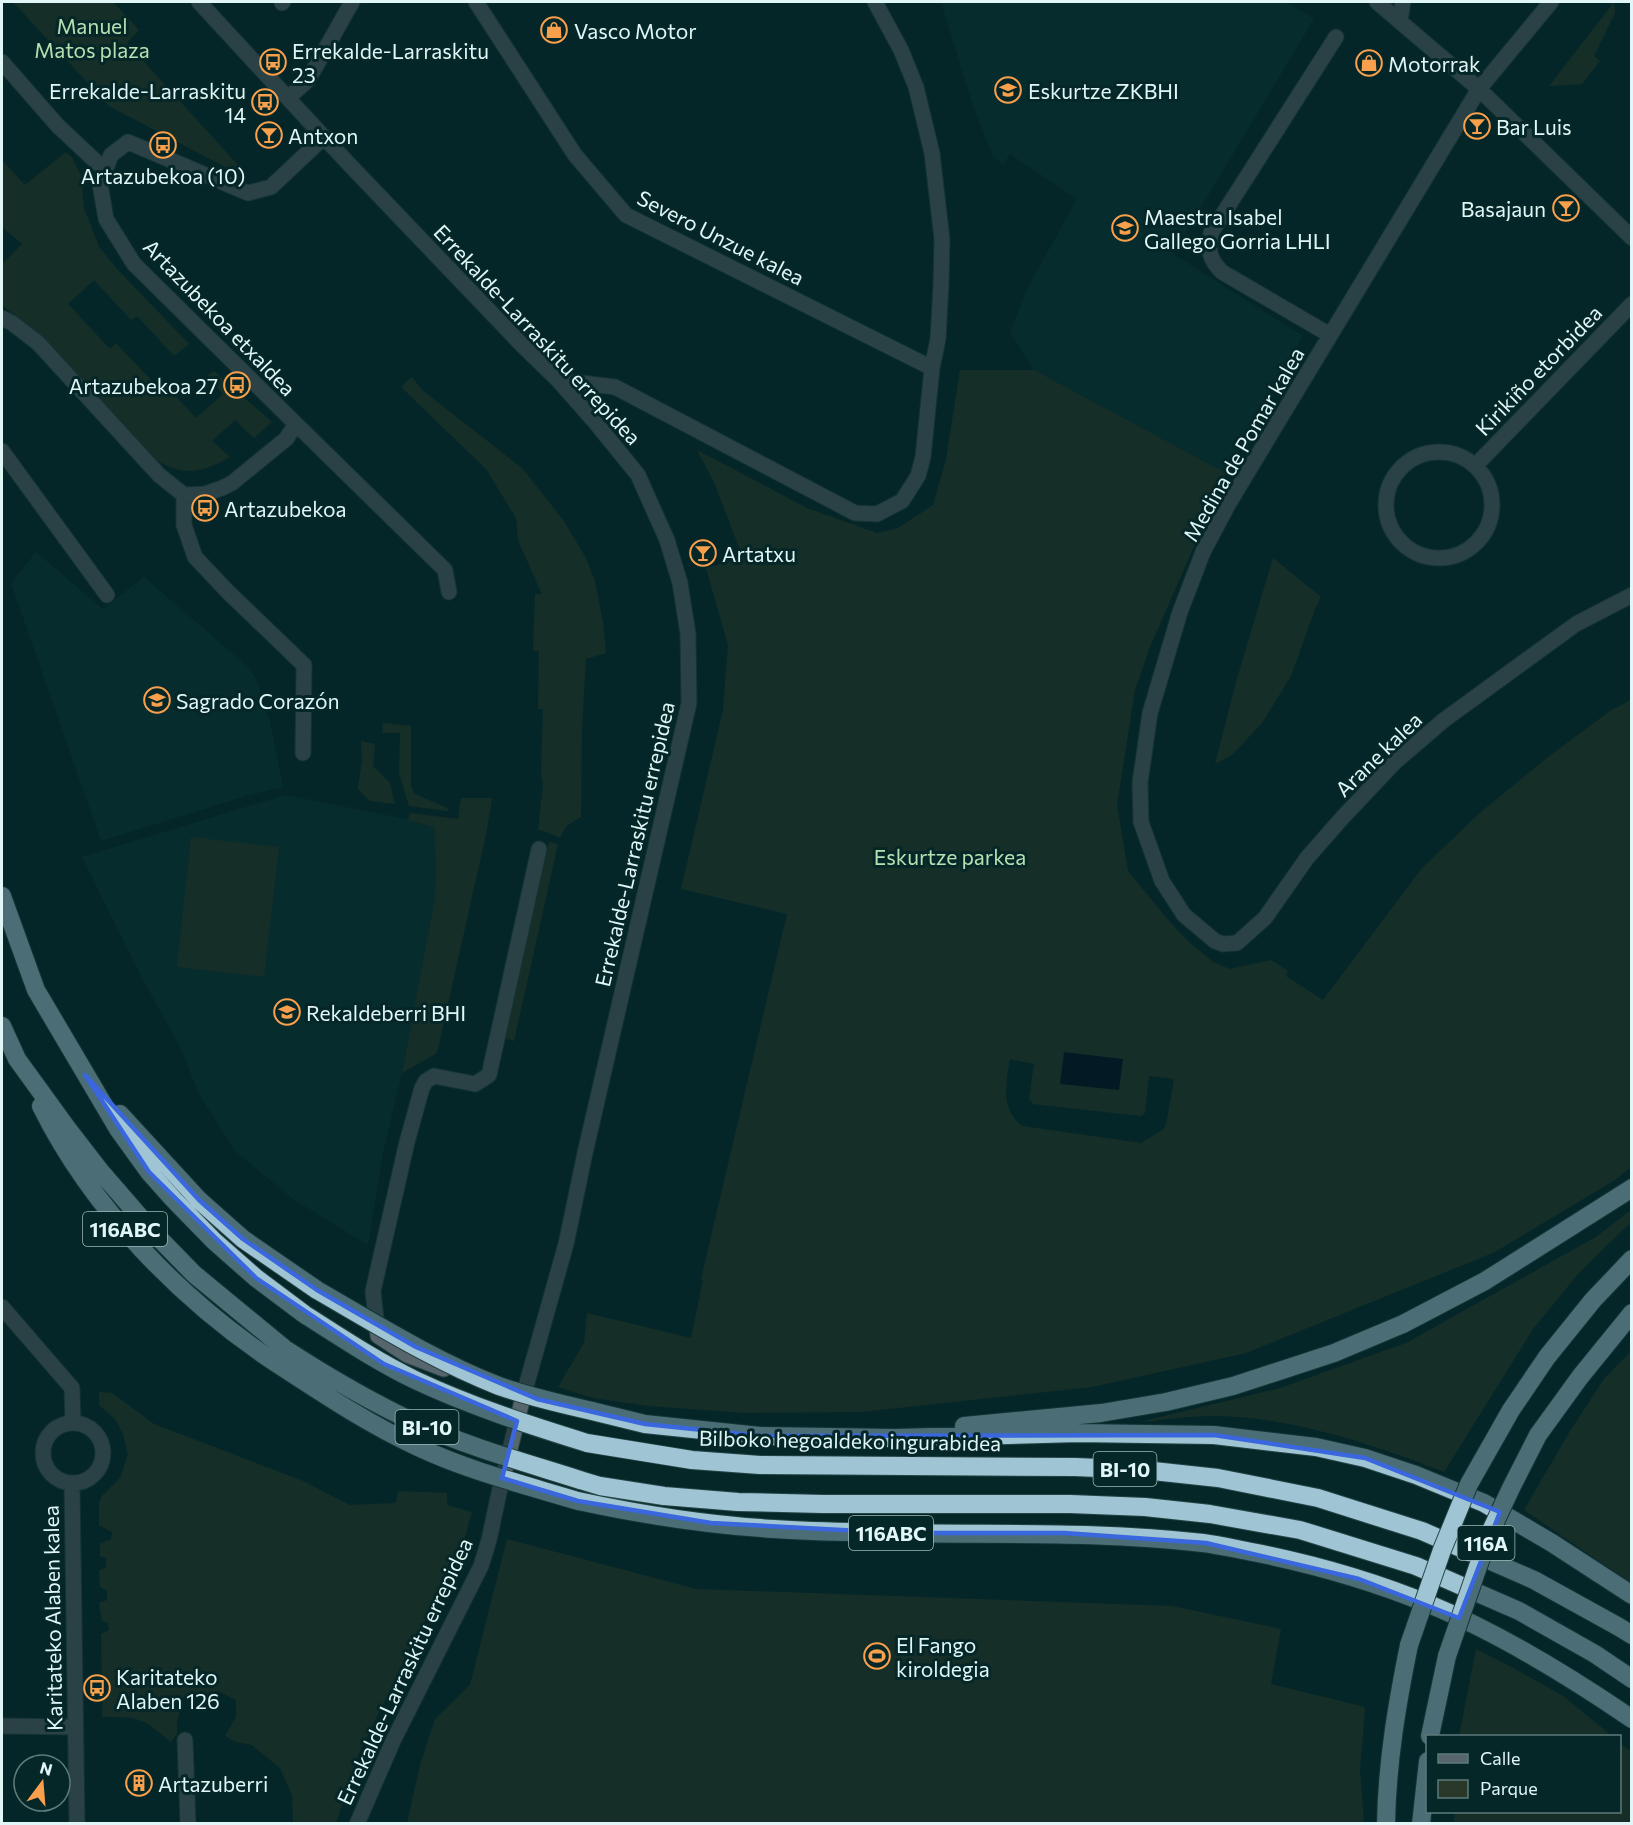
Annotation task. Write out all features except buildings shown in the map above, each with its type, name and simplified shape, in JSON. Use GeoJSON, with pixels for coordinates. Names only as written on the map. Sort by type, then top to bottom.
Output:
{"type":"FeatureCollection","features":[{"type":"Feature","properties":{"kind":"highway","name":"Bilboko hegoaldeko ingurabidea"},"geometry":{"type":"LineString","coordinates":[[2,896],[36,990],[118,1129],[149,1172],[214,1241],[256,1278],[304,1314],[384,1364],[415,1380],[482,1409],[587,1443],[692,1460],[760,1465],[1075,1467],[1144,1470],[1218,1478],[1318,1498],[1422,1531],[1534,1580],[1632,1635]]}},
{"type":"Feature","properties":{"kind":"highway","name":"BI-10"},"geometry":{"type":"LineString","coordinates":[[2,1026],[17,1059],[101,1172],[153,1232],[194,1274],[281,1356],[329,1377],[420,1425],[469,1444],[600,1486],[664,1496],[738,1502],[823,1504],[1070,1503],[1145,1507],[1210,1514],[1300,1530],[1416,1566],[1519,1611],[1594,1654],[1632,1679]]}},
{"type":"Feature","properties":{"kind":"highway"},"geometry":{"type":"LineString","coordinates":[[85,1075],[199,1200],[243,1239],[316,1290],[416,1347],[498,1385],[537,1399],[645,1424],[760,1436],[894,1437],[1078,1433],[1214,1435],[1316,1447],[1365,1458],[1416,1475],[1484,1503],[1632,1595]]}},
{"type":"Feature","properties":{"kind":"highway"},"geometry":{"type":"LineString","coordinates":[[894,1437],[981,1423],[1101,1413],[1166,1401],[1233,1386],[1334,1353],[1403,1324],[1485,1281],[1632,1188]]}},
{"type":"Feature","properties":{"kind":"highway"},"geometry":{"type":"LineString","coordinates":[[1386,1824],[1394,1722],[1409,1645],[1442,1550],[1469,1484],[1511,1410],[1547,1357],[1593,1300],[1632,1259]]}},
{"type":"Feature","properties":{"kind":"highway","name":"116A"},"geometry":{"type":"LineString","coordinates":[[1430,1735],[1447,1656],[1489,1535],[1511,1488],[1538,1435],[1580,1377],[1632,1313]]}},
{"type":"Feature","properties":{"kind":"highway","name":"116ABC"},"geometry":{"type":"LineString","coordinates":[[281,1356],[364,1419],[418,1447],[473,1469],[578,1502],[666,1517],[774,1529],[898,1533],[1065,1533],[1133,1536],[1206,1543],[1287,1559],[1359,1579],[1431,1605],[1543,1662],[1606,1701]]}},
{"type":"Feature","properties":{"kind":"highway"},"geometry":{"type":"LineString","coordinates":[[1606,1701],[1632,1719]]}},
{"type":"Feature","properties":{"kind":"highway"},"geometry":{"type":"LineString","coordinates":[[1606,1701],[1632,1725]]}},
{"type":"Feature","properties":{"kind":"highway"},"geometry":{"type":"LineString","coordinates":[[1421,1824],[1426,1779]]}},
{"type":"Feature","properties":{"kind":"street","name":"Errekalde-Larraskitu errepidea"},"geometry":{"type":"LineString","coordinates":[[199,2],[324,137],[558,380],[638,475],[667,540],[680,583],[688,634],[689,703],[566,1244],[523,1397],[489,1540],[481,1566],[393,1741],[357,1824]]}},
{"type":"Feature","properties":{"kind":"street"},"geometry":{"type":"LineString","coordinates":[[288,98],[308,80],[352,2]]}},
{"type":"Feature","properties":{"kind":"street","name":"Severo Unzue kalea"},"geometry":{"type":"LineString","coordinates":[[476,2],[575,155],[626,215],[932,368]]}},
{"type":"Feature","properties":{"kind":"street"},"geometry":{"type":"LineString","coordinates":[[558,380],[615,387],[855,513],[877,514],[902,501],[918,476],[923,458],[932,368],[938,339],[942,239],[932,153],[916,87],[901,50],[875,2]]}},
{"type":"Feature","properties":{"kind":"street"},"geometry":{"type":"LineString","coordinates":[[1377,2],[1479,89],[1632,238]]}},
{"type":"Feature","properties":{"kind":"street"},"geometry":{"type":"LineString","coordinates":[[1400,21],[1403,2]]}},
{"type":"Feature","properties":{"kind":"street","name":"Medina de Pomar kalea"},"geometry":{"type":"LineString","coordinates":[[1184,915],[1162,881],[1141,822],[1140,783],[1150,713],[1180,612],[1203,552],[1229,503],[1479,89],[1551,2]]}},
{"type":"Feature","properties":{"kind":"street"},"geometry":{"type":"LineString","coordinates":[[1330,335],[1222,272],[1213,263],[1209,247],[1211,233],[1336,37]]}},
{"type":"Feature","properties":{"kind":"street"},"geometry":{"type":"LineString","coordinates":[[2,62],[58,126],[105,170],[111,155],[128,142],[248,193],[271,187],[324,137]]}},
{"type":"Feature","properties":{"kind":"street","name":"Artazubekoa etxaldea"},"geometry":{"type":"LineString","coordinates":[[105,170],[100,184],[106,219],[134,264],[445,570],[449,592]]}},
{"type":"Feature","properties":{"kind":"street","name":"Kirikiño etorbidea"},"geometry":{"type":"LineString","coordinates":[[1475,466],[1632,304]]}},
{"type":"Feature","properties":{"kind":"street"},"geometry":{"type":"LineString","coordinates":[[2,318],[38,343],[159,475],[184,495],[184,525],[195,557],[304,665],[303,753]]}},
{"type":"Feature","properties":{"kind":"street","name":"Artazubekoa etxaldea"},"geometry":{"type":"LineString","coordinates":[[184,495],[205,494],[232,483],[286,439],[296,424]]}},
{"type":"Feature","properties":{"kind":"street"},"geometry":{"type":"LineString","coordinates":[[2,451],[107,594]]}},
{"type":"Feature","properties":{"kind":"street"},"geometry":{"type":"LineString","coordinates":[[1442,452],[1460,456],[1475,466],[1486,479],[1491,495],[1492,512],[1487,528],[1477,542],[1463,552],[1447,557],[1430,557],[1414,551],[1400,541],[1391,526],[1386,509],[1388,491],[1395,475],[1408,462],[1424,454],[1442,452]]}},
{"type":"Feature","properties":{"kind":"street","name":"Arane kalea"},"geometry":{"type":"LineString","coordinates":[[1184,915],[1215,941],[1224,944],[1237,942],[1265,918],[1307,858],[1342,817],[1395,762],[1444,720],[1576,624],[1632,595]]}},
{"type":"Feature","properties":{"kind":"street"},"geometry":{"type":"LineString","coordinates":[[523,1397],[495,1389],[407,1355],[378,1336],[373,1291],[407,1142],[422,1088],[426,1081],[434,1076],[475,1084],[489,1075],[539,849]]}},
{"type":"Feature","properties":{"kind":"street"},"geometry":{"type":"LineString","coordinates":[[4,1318],[72,1388],[73,1423]]}},
{"type":"Feature","properties":{"kind":"street"},"geometry":{"type":"LineString","coordinates":[[73,1423],[87,1427],[97,1436],[103,1448],[102,1462],[95,1474],[87,1480],[72,1484],[54,1476],[46,1467],[43,1455],[45,1443],[51,1433],[61,1425],[73,1423]]}},
{"type":"Feature","properties":{"kind":"street","name":"Karitateko Alaben kalea"},"geometry":{"type":"LineString","coordinates":[[72,1484],[77,1824]]}},
{"type":"Feature","properties":{"kind":"street"},"geometry":{"type":"LineString","coordinates":[[2,1726],[74,1727]]}},
{"type":"Feature","properties":{"kind":"street"},"geometry":{"type":"LineString","coordinates":[[185,1740],[188,1824]]}},
{"type":"Feature","properties":{"kind":"highlighted area"},"geometry":{"type":"Polygon","coordinates":[[[85,1075],[199,1200],[243,1239],[317,1290],[416,1347],[537,1399],[645,1424],[760,1436],[1214,1435],[1365,1458],[1500,1512],[1459,1618],[1359,1579],[1206,1543],[1064,1533],[898,1533],[711,1523],[578,1501],[502,1478],[517,1421],[384,1364],[256,1278],[149,1172],[85,1075]]]}},
{"type":"Feature","properties":{"kind":"shaded area","name":"Maestra Isabel Gallego Gorria LHLI"},"geometry":{"type":"Polygon","coordinates":[[[941,2],[1286,2],[1314,19],[1173,254],[1303,336],[1226,473],[1034,370],[1010,332],[1028,287],[1077,199],[1010,154],[1003,165],[993,156],[973,106],[941,2]]]}},
{"type":"Feature","properties":{"kind":"shaded area","name":"Sagrado Corazón"},"geometry":{"type":"Polygon","coordinates":[[[36,552],[103,609],[144,577],[247,666],[256,679],[270,722],[283,787],[246,796],[101,841],[11,583],[36,552]]]}},
{"type":"Feature","properties":{"kind":"shaded area","name":"Rekaldeberri BHI"},"geometry":{"type":"Polygon","coordinates":[[[286,795],[425,823],[434,827],[435,897],[402,1073],[383,1153],[368,1245],[293,1199],[235,1151],[200,1096],[180,1047],[141,976],[82,857],[286,795]]]}},
{"type":"Feature","properties":{"kind":"shaded area"},"geometry":{"type":"Polygon","coordinates":[[[1064,1052],[1123,1059],[1119,1090],[1060,1084],[1064,1052]]]}},
{"type":"Feature","properties":{"kind":"green space","name":"Manuel Matos plaza"},"geometry":{"type":"Polygon","coordinates":[[[13,2],[113,2],[139,30],[127,43],[247,175],[242,176],[109,106],[13,2]]]}},
{"type":"Feature","properties":{"kind":"green space"},"geometry":{"type":"Polygon","coordinates":[[[1614,2],[1615,13],[1594,56],[1600,61],[1582,84],[1549,86],[1614,2]]]}},
{"type":"Feature","properties":{"kind":"green space"},"geometry":{"type":"Polygon","coordinates":[[[66,152],[72,157],[81,176],[84,208],[99,247],[189,344],[174,356],[137,316],[131,320],[94,280],[68,304],[110,349],[116,343],[154,383],[160,379],[196,418],[223,394],[206,376],[214,371],[272,422],[254,438],[235,420],[212,441],[230,457],[210,467],[185,471],[156,460],[45,342],[2,305],[2,264],[22,244],[2,227],[2,160],[25,185],[66,152]]]}},
{"type":"Feature","properties":{"kind":"green space","name":"Eskurtze parkea"},"geometry":{"type":"Polygon","coordinates":[[[960,370],[1034,370],[1226,473],[1150,647],[1135,690],[1117,805],[1128,871],[1189,942],[1213,962],[1230,969],[1271,960],[1288,971],[1286,976],[1323,1000],[1422,868],[1481,812],[1548,757],[1610,711],[1631,700],[1632,1166],[1615,1180],[1495,1252],[1246,1353],[1092,1387],[861,1412],[745,1413],[648,1406],[593,1398],[558,1387],[584,1343],[587,1313],[691,1338],[703,1280],[701,1279],[787,914],[681,889],[723,710],[728,645],[706,568],[743,558],[714,482],[697,450],[807,508],[877,533],[898,528],[933,505],[946,459],[960,370]],[[1010,1059],[1006,1086],[1007,1104],[1010,1112],[1022,1126],[1141,1143],[1164,1129],[1174,1079],[1149,1076],[1145,1113],[1141,1116],[1033,1104],[1029,1099],[1034,1064],[1010,1059]]]}},
{"type":"Feature","properties":{"kind":"green space"},"geometry":{"type":"Polygon","coordinates":[[[412,377],[422,390],[523,469],[563,520],[586,558],[595,581],[606,653],[586,659],[582,728],[581,817],[566,826],[560,838],[538,829],[543,786],[541,773],[543,709],[538,709],[539,651],[533,651],[535,594],[542,594],[518,540],[516,518],[486,469],[401,387],[412,377]]]}},
{"type":"Feature","properties":{"kind":"green space"},"geometry":{"type":"Polygon","coordinates":[[[1273,558],[1321,597],[1291,676],[1262,723],[1232,755],[1215,764],[1236,682],[1273,558]]]}},
{"type":"Feature","properties":{"kind":"green space"},"geometry":{"type":"Polygon","coordinates":[[[383,723],[411,726],[411,786],[415,794],[449,809],[448,811],[409,806],[399,773],[400,733],[382,733],[383,723]]]}},
{"type":"Feature","properties":{"kind":"green space"},"geometry":{"type":"Polygon","coordinates":[[[361,741],[375,744],[373,766],[390,783],[395,804],[370,801],[358,789],[362,760],[361,741]]]}},
{"type":"Feature","properties":{"kind":"green space"},"geometry":{"type":"Polygon","coordinates":[[[461,798],[492,798],[487,830],[437,1053],[402,1073],[435,897],[436,866],[434,827],[408,820],[410,813],[458,819],[461,798]]]}},
{"type":"Feature","properties":{"kind":"green space"},"geometry":{"type":"Polygon","coordinates":[[[191,837],[279,847],[264,977],[177,967],[191,837]]]}},
{"type":"Feature","properties":{"kind":"green space"},"geometry":{"type":"Polygon","coordinates":[[[549,842],[558,844],[514,1041],[503,1038],[549,842]]]}},
{"type":"Feature","properties":{"kind":"green space"},"geometry":{"type":"Polygon","coordinates":[[[1631,1210],[1631,1222],[1578,1274],[1533,1329],[1444,1472],[1360,1442],[1301,1426],[1271,1421],[1213,1416],[1139,1422],[1280,1388],[1406,1343],[1596,1237],[1631,1210]]]}},
{"type":"Feature","properties":{"kind":"green space"},"geometry":{"type":"Polygon","coordinates":[[[1631,1351],[1631,1583],[1524,1510],[1570,1431],[1604,1379],[1631,1351]]]}},
{"type":"Feature","properties":{"kind":"green space"},"geometry":{"type":"Polygon","coordinates":[[[99,1392],[112,1393],[154,1424],[303,1481],[350,1505],[396,1503],[398,1491],[447,1493],[447,1505],[472,1512],[463,1544],[359,1753],[336,1823],[293,1823],[292,1795],[280,1768],[252,1745],[236,1742],[225,1736],[236,1717],[236,1700],[218,1691],[205,1697],[183,1698],[177,1721],[177,1734],[171,1742],[140,1720],[125,1717],[102,1717],[103,1692],[109,1689],[109,1682],[102,1680],[101,1634],[109,1630],[108,1623],[102,1621],[99,1603],[107,1600],[107,1591],[100,1587],[99,1571],[106,1567],[106,1558],[100,1556],[100,1544],[111,1539],[112,1532],[99,1525],[99,1503],[102,1496],[120,1478],[128,1454],[123,1434],[115,1419],[99,1405],[99,1392]]]}},
{"type":"Feature","properties":{"kind":"green space","name":"El Fango kiroldegia"},"geometry":{"type":"Polygon","coordinates":[[[507,1539],[696,1589],[1172,1606],[1281,1629],[1271,1684],[1365,1707],[1360,1770],[1364,1823],[407,1823],[420,1765],[435,1719],[470,1685],[507,1539]]]}},
{"type":"Feature","properties":{"kind":"green space"},"geometry":{"type":"Polygon","coordinates":[[[1476,1649],[1563,1696],[1611,1735],[1459,1735],[1476,1649]]]}},
{"type":"Feature","properties":{"kind":"green space"},"geometry":{"type":"Polygon","coordinates":[[[1621,1744],[1631,1752],[1631,1823],[1454,1823],[1455,1813],[1621,1813],[1621,1744]]]}},
{"type":"Feature","properties":{"kind":"place","name":"Vasco Motor"},"geometry":{"type":"Point","coordinates":[554,30]}},
{"type":"Feature","properties":{"kind":"place","name":"Errekalde-Larraskitu 23"},"geometry":{"type":"Point","coordinates":[273,62]}},
{"type":"Feature","properties":{"kind":"place","name":"Motorrak"},"geometry":{"type":"Point","coordinates":[1369,63]}},
{"type":"Feature","properties":{"kind":"place","name":"Eskurtze ZKBHI"},"geometry":{"type":"Point","coordinates":[1008,90]}},
{"type":"Feature","properties":{"kind":"place","name":"Errekalde-Larraskitu 14"},"geometry":{"type":"Point","coordinates":[265,102]}},
{"type":"Feature","properties":{"kind":"place","name":"Bar Luis"},"geometry":{"type":"Point","coordinates":[1477,126]}},
{"type":"Feature","properties":{"kind":"place","name":"Antxon"},"geometry":{"type":"Point","coordinates":[269,135]}},
{"type":"Feature","properties":{"kind":"place","name":"Artazubekoa (10)"},"geometry":{"type":"Point","coordinates":[163,145]}},
{"type":"Feature","properties":{"kind":"place","name":"Basajaun"},"geometry":{"type":"Point","coordinates":[1566,208]}},
{"type":"Feature","properties":{"kind":"place","name":"Maestra Isabel Gallego Gorria LHLI"},"geometry":{"type":"Point","coordinates":[1125,228]}},
{"type":"Feature","properties":{"kind":"place","name":"Artazubekoa 27"},"geometry":{"type":"Point","coordinates":[237,385]}},
{"type":"Feature","properties":{"kind":"place","name":"Artazubekoa"},"geometry":{"type":"Point","coordinates":[205,508]}},
{"type":"Feature","properties":{"kind":"place","name":"Artatxu"},"geometry":{"type":"Point","coordinates":[703,553]}},
{"type":"Feature","properties":{"kind":"place","name":"Sagrado Corazón"},"geometry":{"type":"Point","coordinates":[157,700]}},
{"type":"Feature","properties":{"kind":"place","name":"Rekaldeberri BHI"},"geometry":{"type":"Point","coordinates":[287,1012]}},
{"type":"Feature","properties":{"kind":"place","name":"El Fango kiroldegia"},"geometry":{"type":"Point","coordinates":[877,1656]}},
{"type":"Feature","properties":{"kind":"place","name":"Karitateko Alaben 126"},"geometry":{"type":"Point","coordinates":[97,1688]}},
{"type":"Feature","properties":{"kind":"place","name":"Artazuberri"},"geometry":{"type":"Point","coordinates":[139,1783]}}]}
